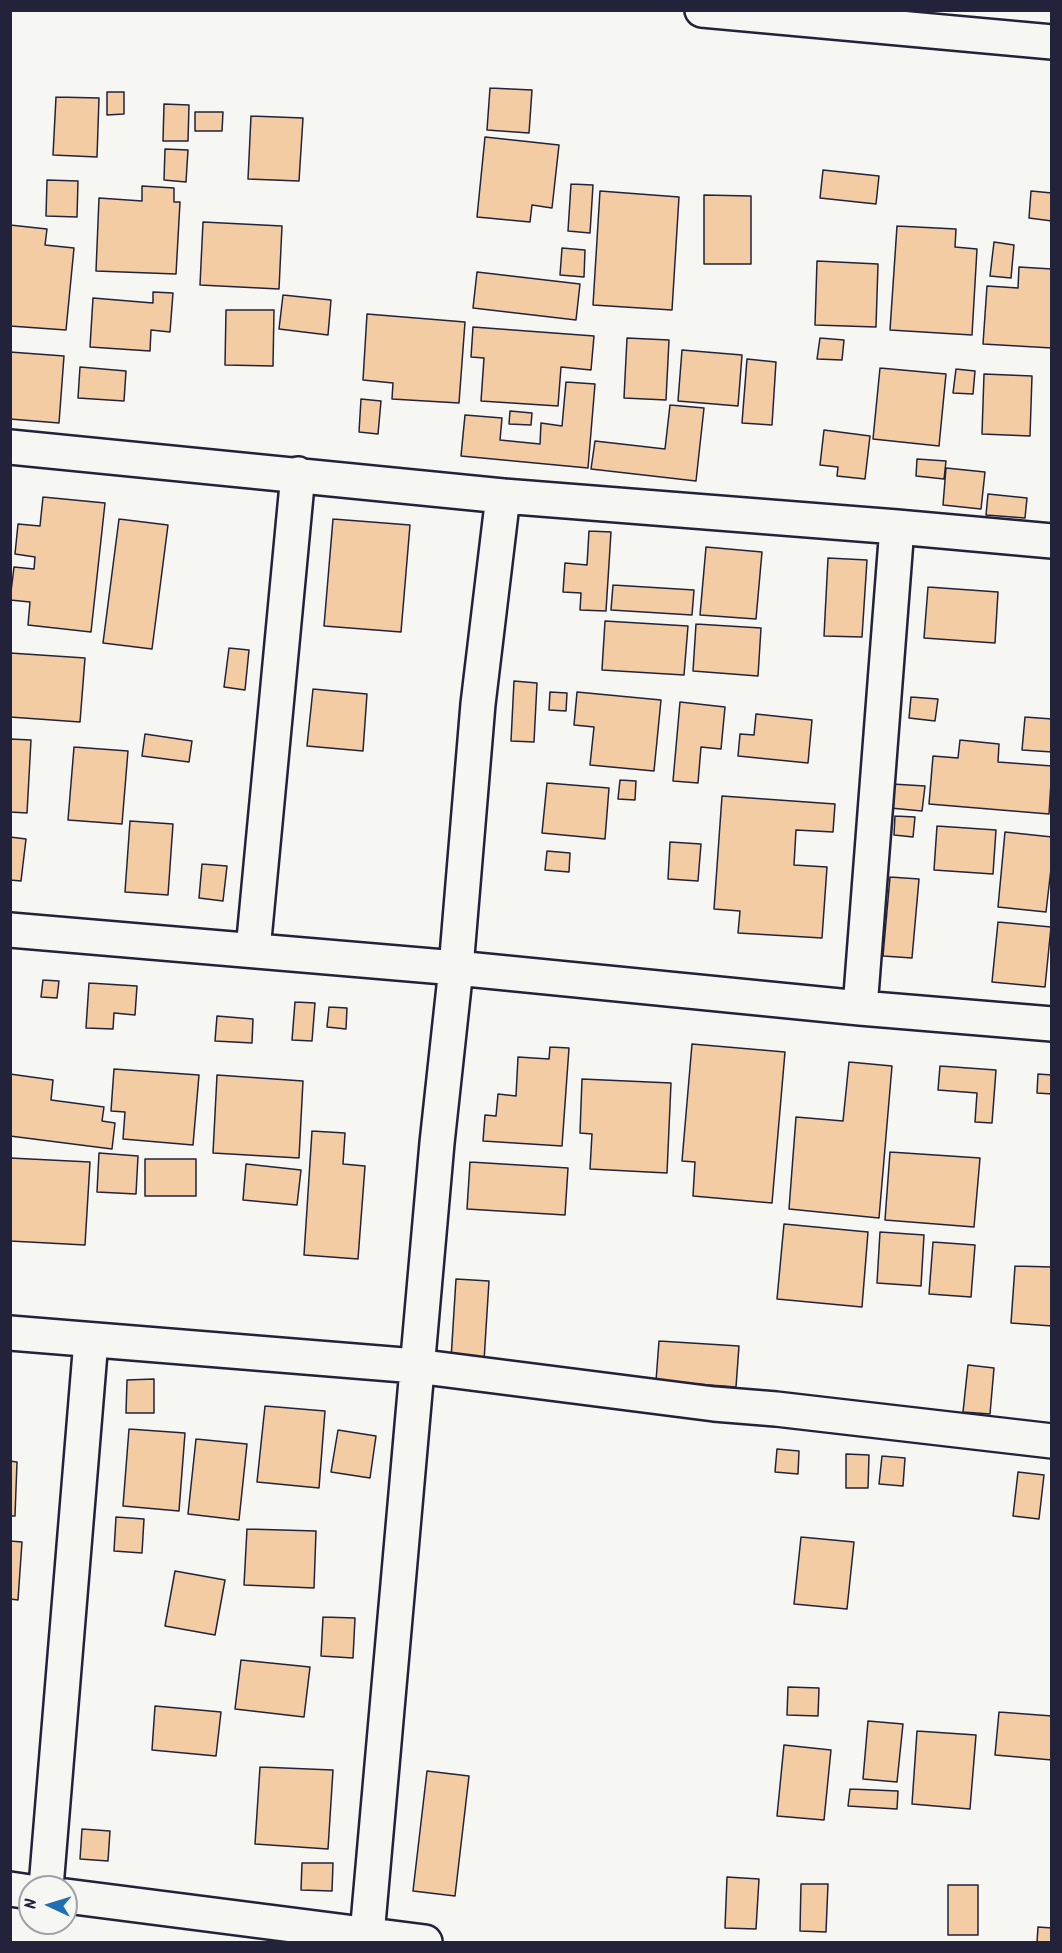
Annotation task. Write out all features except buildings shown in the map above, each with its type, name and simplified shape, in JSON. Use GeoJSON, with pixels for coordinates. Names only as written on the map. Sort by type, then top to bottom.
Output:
{"type":"FeatureCollection","features":[{"type":"Feature","properties":{"kind":"street"},"geometry":{"type":"LineString","coordinates":[[702,10],[1052,42]]}},
{"type":"Feature","properties":{"kind":"street"},"geometry":{"type":"LineString","coordinates":[[10,447],[503,496],[897,526],[1052,541]]}},
{"type":"Feature","properties":{"kind":"street"},"geometry":{"type":"LineString","coordinates":[[253,950],[298,474]]}},
{"type":"Feature","properties":{"kind":"street"},"geometry":{"type":"LineString","coordinates":[[367,1935],[436,1143],[456,968],[478,704],[503,496]]}},
{"type":"Feature","properties":{"kind":"street"},"geometry":{"type":"LineString","coordinates":[[860,1008],[897,526]]}},
{"type":"Feature","properties":{"kind":"street"},"geometry":{"type":"LineString","coordinates":[[10,930],[456,968],[860,1008],[1052,1024]]}},
{"type":"Feature","properties":{"kind":"street"},"geometry":{"type":"LineString","coordinates":[[10,1333],[416,1366],[714,1404],[1052,1441]]}},
{"type":"Feature","properties":{"kind":"street"},"geometry":{"type":"LineString","coordinates":[[47,1875],[91,1340]]}},
{"type":"Feature","properties":{"kind":"street"},"geometry":{"type":"LineString","coordinates":[[78,1898],[425,1942]]}}]}
